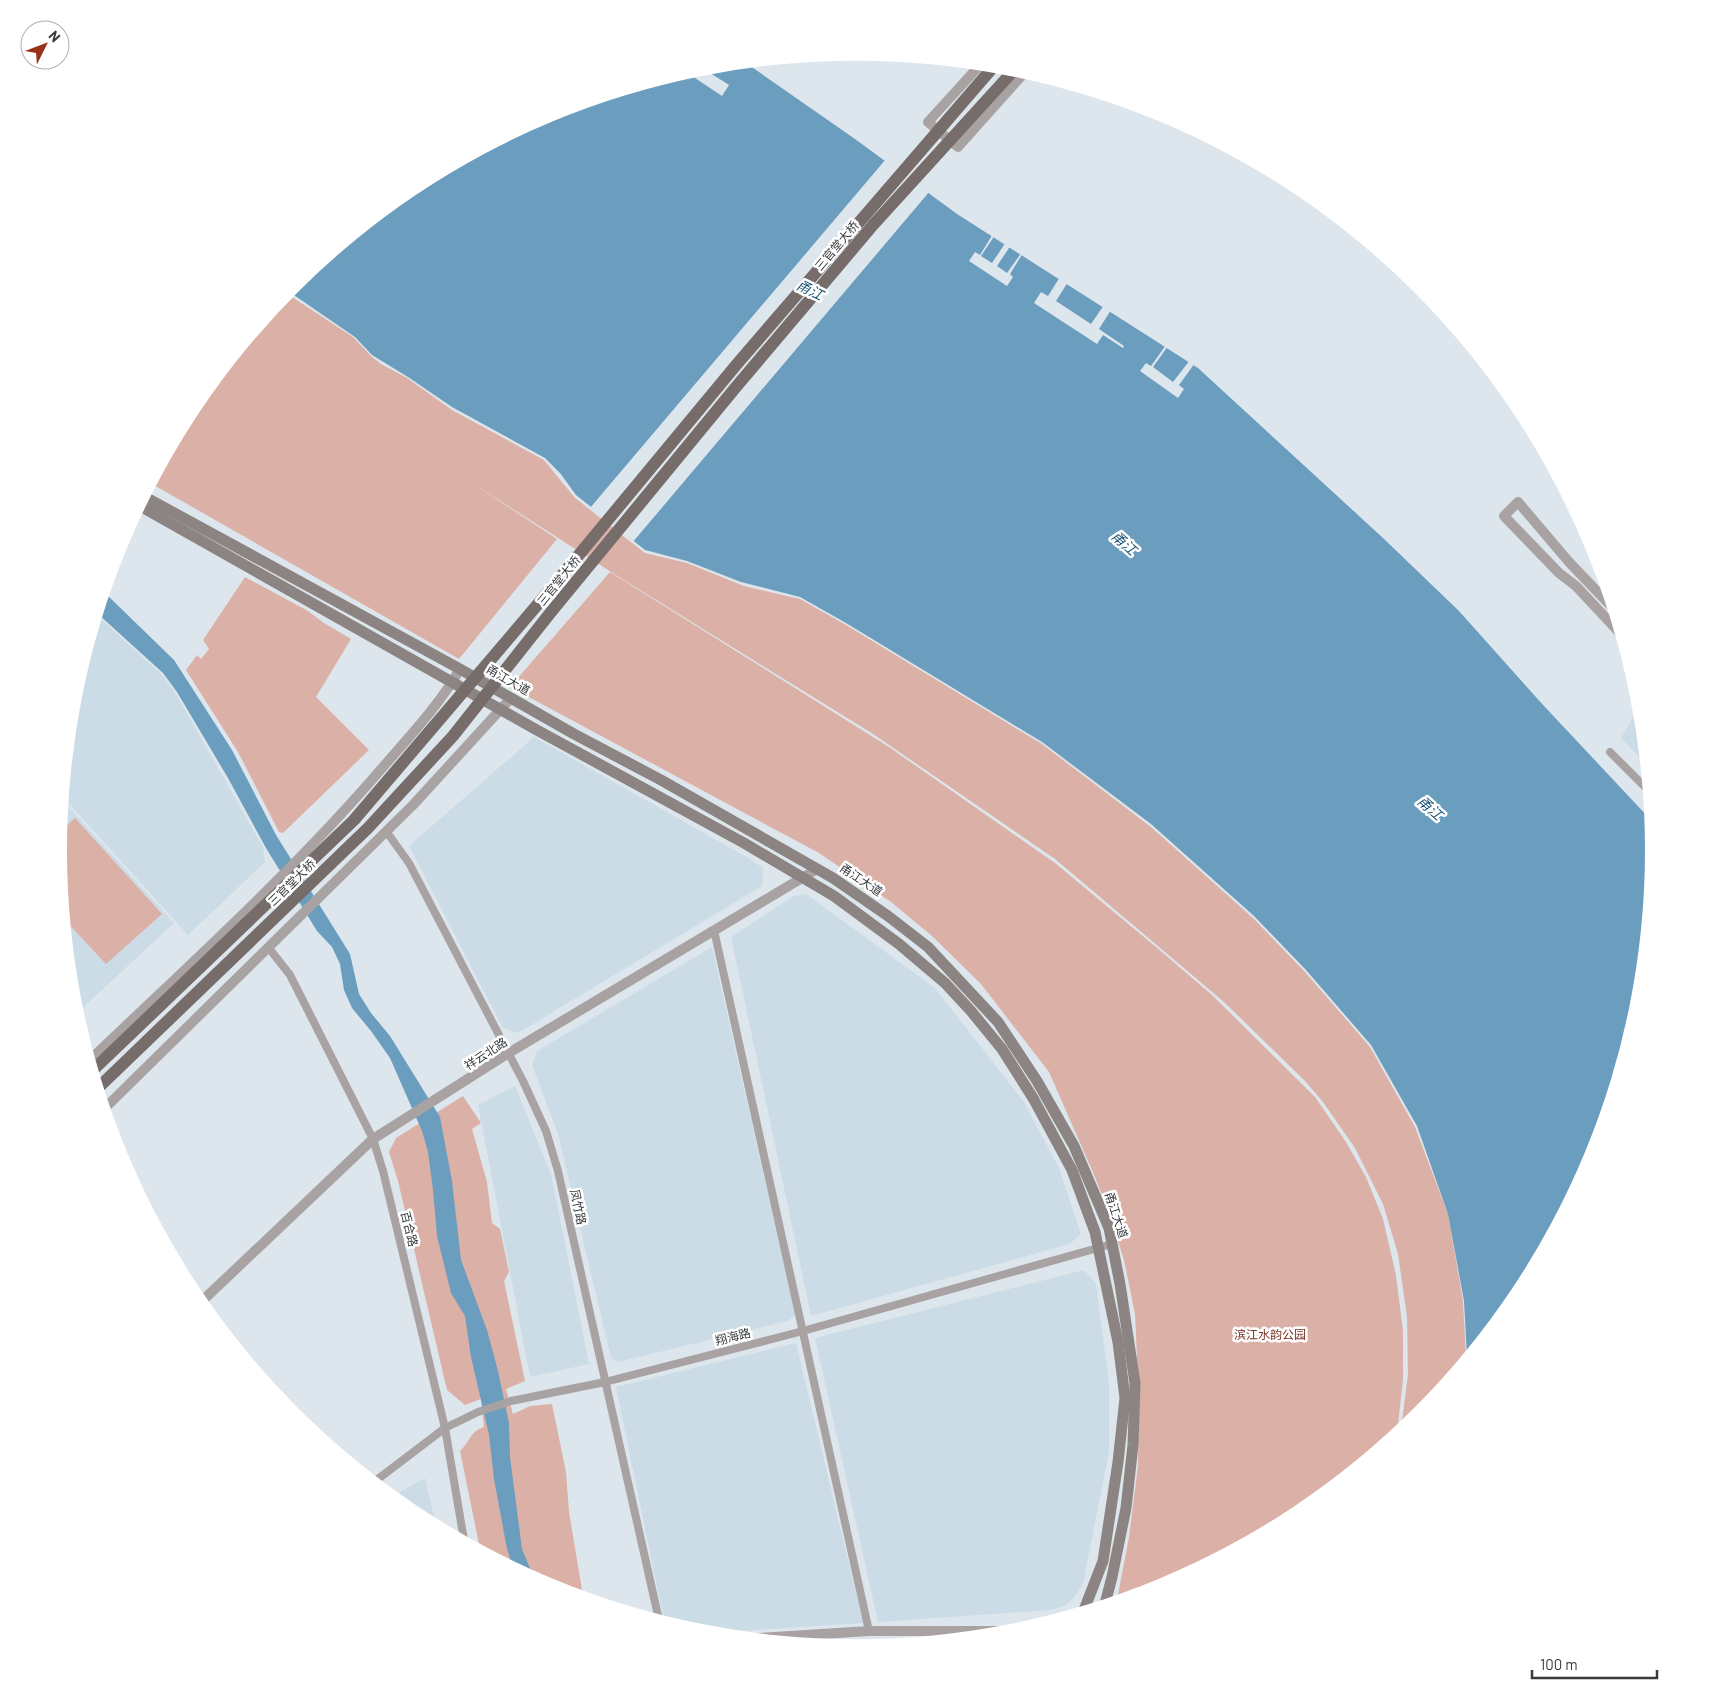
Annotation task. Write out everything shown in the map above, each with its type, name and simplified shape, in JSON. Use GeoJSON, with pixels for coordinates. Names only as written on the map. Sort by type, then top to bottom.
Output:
{"type":"FeatureCollection","features":[{"type":"Feature","properties":{"kind":"main road","name":"三官堂大桥"},"geometry":{"type":"LineString","coordinates":[[98,1066],[354,820],[544,598],[737,364],[988,73]]}},
{"type":"Feature","properties":{"kind":"main road","name":"三官堂大桥"},"geometry":{"type":"LineString","coordinates":[[103,1083],[368,828],[453,736],[551,612],[873,225],[1010,76]]}},
{"type":"Feature","properties":{"kind":"main road","name":"甬江大道"},"geometry":{"type":"LineString","coordinates":[[150,500],[717,811],[833,878],[888,916],[928,947],[998,1022],[1037,1081],[1074,1146],[1109,1228],[1135,1383],[1133,1444],[1126,1508],[1107,1598]]}},
{"type":"Feature","properties":{"kind":"main road","name":"甬江大道"},"geometry":{"type":"LineString","coordinates":[[145,509],[501,710],[744,843],[842,901],[899,944],[945,983],[1002,1048],[1033,1098],[1072,1170],[1095,1232],[1118,1342],[1125,1398],[1118,1462],[1103,1561],[1086,1604]]}},
{"type":"Feature","properties":{"kind":"street"},"geometry":{"type":"LineString","coordinates":[[975,71],[928,122],[958,147],[1019,78]]}},
{"type":"Feature","properties":{"kind":"street"},"geometry":{"type":"LineString","coordinates":[[1603,597],[1569,562],[1518,502],[1504,516],[1559,572],[1576,586],[1611,624]]}},
{"type":"Feature","properties":{"kind":"street"},"geometry":{"type":"LineString","coordinates":[[94,1056],[318,840],[397,750],[452,682],[460,669]]}},
{"type":"Feature","properties":{"kind":"street"},"geometry":{"type":"LineString","coordinates":[[109,1104],[413,805],[511,698]]}},
{"type":"Feature","properties":{"kind":"street"},"geometry":{"type":"LineString","coordinates":[[1610,752],[1642,784]]}},
{"type":"Feature","properties":{"kind":"street","name":"凤竹路"},"geometry":{"type":"LineString","coordinates":[[386,831],[409,863],[523,1081],[546,1131],[558,1171],[657,1613]]}},
{"type":"Feature","properties":{"kind":"street","name":"祥云北路"},"geometry":{"type":"LineString","coordinates":[[206,1296],[373,1139],[508,1054],[817,869]]}},
{"type":"Feature","properties":{"kind":"street"},"geometry":{"type":"LineString","coordinates":[[714,930],[869,1631]]}},
{"type":"Feature","properties":{"kind":"street","name":"百合路"},"geometry":{"type":"LineString","coordinates":[[268,947],[290,975],[373,1139],[383,1171],[445,1428],[463,1533]]}},
{"type":"Feature","properties":{"kind":"street","name":"翔海路"},"geometry":{"type":"LineString","coordinates":[[379,1478],[445,1428],[478,1412],[511,1401],[605,1382],[803,1331],[1112,1244]]}},
{"type":"Feature","properties":{"kind":"street"},"geometry":{"type":"LineString","coordinates":[[792,1636],[869,1631],[965,1631]]}},
{"type":"Feature","properties":{"kind":"shaded area"},"geometry":{"type":"Polygon","coordinates":[[[102,620],[163,676],[176,694],[263,847],[265,862],[188,935],[69,803],[74,747],[82,696],[102,620]]]}},
{"type":"Feature","properties":{"kind":"shaded area"},"geometry":{"type":"Polygon","coordinates":[[[1633,717],[1639,757],[1621,738],[1633,717]]]}},
{"type":"Feature","properties":{"kind":"shaded area"},"geometry":{"type":"Polygon","coordinates":[[[534,737],[763,868],[762,886],[518,1033],[503,1028],[409,846],[534,737]]]}},
{"type":"Feature","properties":{"kind":"shaded area"},"geometry":{"type":"Polygon","coordinates":[[[69,807],[174,923],[83,1008],[74,953],[69,902],[67,850],[69,807]]]}},
{"type":"Feature","properties":{"kind":"shaded area"},"geometry":{"type":"Polygon","coordinates":[[[806,894],[935,988],[1024,1102],[1059,1168],[1081,1234],[1070,1244],[811,1316],[731,937],[792,897],[806,894]]]}},
{"type":"Feature","properties":{"kind":"shaded area"},"geometry":{"type":"Polygon","coordinates":[[[712,947],[795,1315],[788,1321],[618,1362],[611,1358],[558,1134],[532,1065],[537,1051],[712,947]]]}},
{"type":"Feature","properties":{"kind":"shaded area"},"geometry":{"type":"Polygon","coordinates":[[[515,1086],[551,1174],[589,1364],[530,1377],[478,1105],[515,1086]]]}},
{"type":"Feature","properties":{"kind":"shaded area"},"geometry":{"type":"Polygon","coordinates":[[[1084,1270],[1096,1284],[1109,1382],[1109,1452],[1083,1584],[1073,1599],[1064,1606],[1051,1610],[878,1622],[815,1338],[1084,1270]]]}},
{"type":"Feature","properties":{"kind":"shaded area"},"geometry":{"type":"Polygon","coordinates":[[[796,1343],[863,1623],[744,1631],[702,1624],[663,1615],[616,1387],[796,1343]]]}},
{"type":"Feature","properties":{"kind":"shaded area"},"geometry":{"type":"Polygon","coordinates":[[[425,1478],[434,1516],[418,1506],[399,1493],[425,1478]]]}},
{"type":"Feature","properties":{"kind":"green space"},"geometry":{"type":"Polygon","coordinates":[[[293,298],[353,337],[381,364],[407,378],[452,410],[544,460],[575,498],[645,553],[687,563],[744,586],[800,599],[1042,744],[1151,827],[1253,918],[1305,972],[1370,1047],[1415,1127],[1448,1214],[1463,1301],[1466,1350],[1402,1419],[1408,1374],[1407,1317],[1398,1254],[1383,1204],[1355,1148],[1323,1102],[1305,1081],[1224,1002],[1055,859],[873,734],[619,577],[469,481],[557,539],[459,659],[157,487],[200,412],[230,370],[293,298]]]}},
{"type":"Feature","properties":{"kind":"green space","name":"滨江水韵公园"},"geometry":{"type":"Polygon","coordinates":[[[610,572],[889,747],[1055,863],[1212,995],[1315,1097],[1346,1142],[1366,1177],[1383,1219],[1396,1275],[1403,1331],[1403,1380],[1398,1423],[1336,1476],[1294,1506],[1250,1533],[1158,1579],[1118,1594],[1129,1537],[1138,1465],[1139,1400],[1135,1314],[1124,1260],[1110,1216],[1049,1072],[981,984],[932,936],[891,902],[819,853],[510,687],[610,572]]]}},
{"type":"Feature","properties":{"kind":"green space"},"geometry":{"type":"Polygon","coordinates":[[[245,577],[308,611],[351,639],[316,697],[369,750],[283,833],[279,832],[238,752],[186,670],[197,655],[201,659],[209,649],[203,640],[245,577]]]}},
{"type":"Feature","properties":{"kind":"green space"},"geometry":{"type":"Polygon","coordinates":[[[75,818],[162,914],[106,964],[71,927],[67,850],[68,824],[75,818]]]}},
{"type":"Feature","properties":{"kind":"green space"},"geometry":{"type":"Polygon","coordinates":[[[463,1096],[481,1123],[472,1129],[487,1182],[492,1223],[500,1229],[509,1272],[504,1281],[525,1381],[506,1389],[513,1414],[530,1406],[552,1404],[566,1472],[569,1512],[582,1589],[554,1579],[479,1542],[460,1451],[475,1431],[484,1427],[481,1399],[465,1405],[447,1390],[398,1181],[389,1152],[396,1138],[463,1096]]]}},
{"type":"Feature","properties":{"kind":"water","name":"甬江"},"geometry":{"type":"Polygon","coordinates":[[[753,68],[855,139],[957,214],[1198,368],[1383,538],[1459,611],[1544,706],[1644,812],[1645,850],[1643,902],[1638,953],[1630,1004],[1603,1104],[1585,1152],[1539,1244],[1512,1288],[1467,1349],[1464,1301],[1448,1214],[1417,1126],[1371,1045],[1306,970],[1254,916],[1151,824],[1042,742],[800,597],[741,582],[687,561],[645,550],[576,495],[560,473],[545,458],[452,407],[372,355],[355,337],[295,296],[336,257],[376,224],[418,194],[462,167],[554,121],[602,103],[652,88],[702,76],[753,68]]]}},
{"type":"Feature","properties":{"kind":"water"},"geometry":{"type":"Polygon","coordinates":[[[109,597],[174,660],[232,750],[276,835],[350,954],[359,994],[371,1013],[390,1036],[440,1117],[452,1181],[461,1260],[487,1330],[509,1423],[510,1457],[522,1549],[530,1568],[510,1558],[507,1549],[494,1479],[489,1435],[471,1357],[465,1316],[451,1293],[437,1236],[428,1152],[422,1131],[390,1058],[352,1008],[344,990],[340,964],[332,947],[317,931],[266,848],[228,778],[177,692],[163,673],[102,618],[109,597]]]}},
{"type":"Feature","properties":{"kind":"pier"},"geometry":{"type":"Polygon","coordinates":[[[712,74],[729,85],[722,96],[695,78],[712,74]]]}},
{"type":"Feature","properties":{"kind":"pier"},"geometry":{"type":"Polygon","coordinates":[[[886,159],[930,191],[632,543],[590,508],[886,159]]]}},
{"type":"Feature","properties":{"kind":"pier"},"geometry":{"type":"Polygon","coordinates":[[[993,234],[995,235],[981,256],[992,263],[1006,242],[1011,245],[997,266],[1007,273],[1023,253],[1010,274],[1013,277],[1007,286],[969,261],[975,252],[980,255],[993,234]]]}},
{"type":"Feature","properties":{"kind":"pier"},"geometry":{"type":"Polygon","coordinates":[[[1060,277],[1068,282],[1056,301],[1091,324],[1104,305],[1111,310],[1099,329],[1124,346],[1123,348],[1103,335],[1097,344],[1034,303],[1041,292],[1048,296],[1060,277]]]}},
{"type":"Feature","properties":{"kind":"pier"},"geometry":{"type":"Polygon","coordinates":[[[1166,345],[1168,346],[1153,367],[1173,382],[1190,360],[1195,363],[1179,385],[1184,389],[1178,398],[1140,371],[1146,363],[1151,366],[1166,345]]]}}]}
